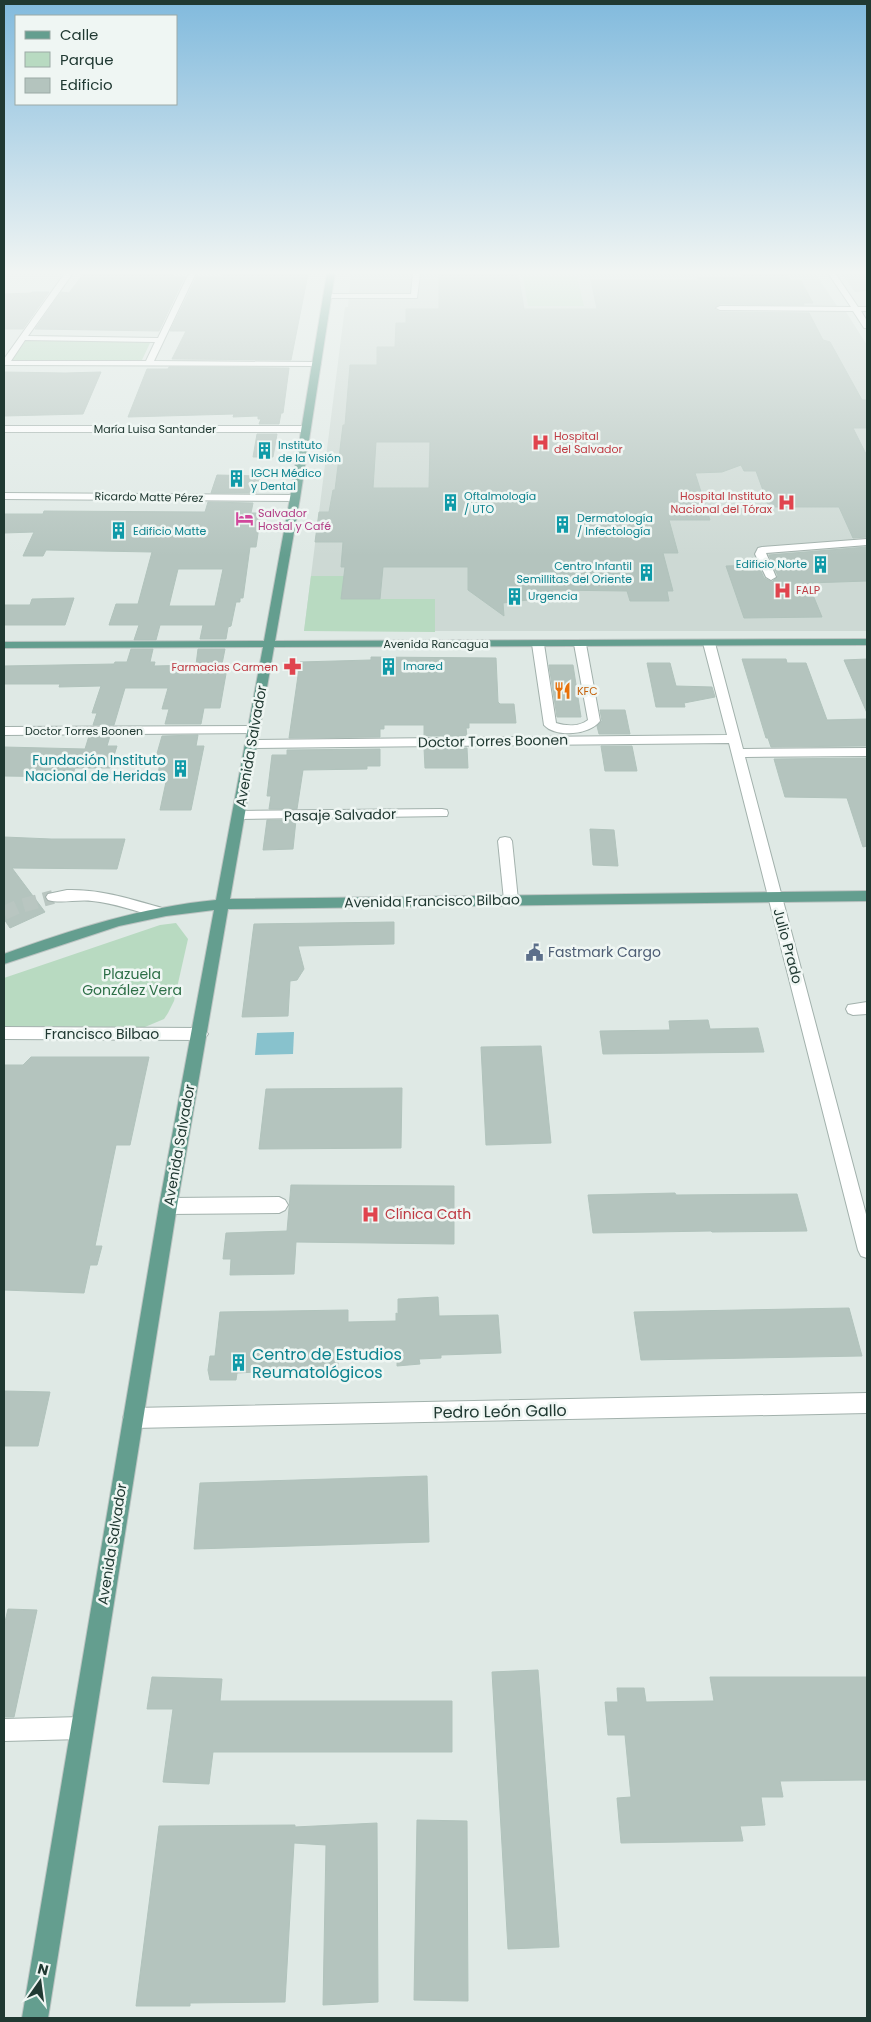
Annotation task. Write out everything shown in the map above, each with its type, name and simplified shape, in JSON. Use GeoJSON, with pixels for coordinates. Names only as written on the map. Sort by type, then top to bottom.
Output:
{"type":"FeatureCollection","features":[{"type":"Feature","properties":{"kind":"main road","name":"Avenida Salvador"},"geometry":{"type":"LineString","coordinates":[[34,2018],[168,1206],[254,730],[316,367]]}},
{"type":"Feature","properties":{"kind":"main road","name":"Avenida Rancagua"},"geometry":{"type":"LineString","coordinates":[[4,645],[867,642]]}},
{"type":"Feature","properties":{"kind":"main road","name":"Avenida Francisco Bilbao"},"geometry":{"type":"LineString","coordinates":[[4,959],[76,934],[157,912],[223,904],[867,896]]}},
{"type":"Feature","properties":{"kind":"street","name":"María Luisa Santander"},"geometry":{"type":"LineString","coordinates":[[4,429],[306,429]]}},
{"type":"Feature","properties":{"kind":"street","name":"Ricardo Matte Pérez"},"geometry":{"type":"LineString","coordinates":[[4,496],[295,498]]}},
{"type":"Feature","properties":{"kind":"street"},"geometry":{"type":"LineString","coordinates":[[771,577],[760,554],[762,550],[867,542]]}},
{"type":"Feature","properties":{"kind":"street","name":"Julio Prado"},"geometry":{"type":"LineString","coordinates":[[709,643],[867,1250]]}},
{"type":"Feature","properties":{"kind":"street"},"geometry":{"type":"LineString","coordinates":[[538,644],[550,725],[557,728],[580,728],[589,726],[594,721],[580,644]]}},
{"type":"Feature","properties":{"kind":"street","name":"Doctor Torres Boonen"},"geometry":{"type":"LineString","coordinates":[[4,731],[254,730]]}},
{"type":"Feature","properties":{"kind":"street","name":"Doctor Torres Boonen"},"geometry":{"type":"LineString","coordinates":[[251,744],[734,739]]}},
{"type":"Feature","properties":{"kind":"street"},"geometry":{"type":"LineString","coordinates":[[738,754],[867,752]]}},
{"type":"Feature","properties":{"kind":"street","name":"Pasaje Salvador"},"geometry":{"type":"LineString","coordinates":[[238,815],[442,814]]}},
{"type":"Feature","properties":{"kind":"street"},"geometry":{"type":"LineString","coordinates":[[505,841],[511,900]]}},
{"type":"Feature","properties":{"kind":"street"},"geometry":{"type":"LineString","coordinates":[[53,896],[74,894],[99,896],[157,912]]}},
{"type":"Feature","properties":{"kind":"street","name":"Francisco Bilbao"},"geometry":{"type":"LineString","coordinates":[[4,1033],[200,1034]]}},
{"type":"Feature","properties":{"kind":"street"},"geometry":{"type":"LineString","coordinates":[[168,1206],[279,1206]]}},
{"type":"Feature","properties":{"kind":"street","name":"Pedro León Gallo"},"geometry":{"type":"LineString","coordinates":[[133,1418],[867,1403]]}},
{"type":"Feature","properties":{"kind":"street"},"geometry":{"type":"LineString","coordinates":[[4,1730],[82,1728]]}},
{"type":"Feature","properties":{"kind":"shaded area","name":"Hospital del Salvador"},"geometry":{"type":"Polygon","coordinates":[[[337,367],[867,367],[867,631],[304,631],[337,367]]]}},
{"type":"Feature","properties":{"kind":"green space"},"geometry":{"type":"Polygon","coordinates":[[[311,576],[350,576],[342,599],[435,599],[435,632],[304,631],[311,576]]]}},
{"type":"Feature","properties":{"kind":"green space","name":"Plazuela González Vera"},"geometry":{"type":"Polygon","coordinates":[[[176,923],[188,939],[174,1001],[164,1019],[145,1027],[4,1026],[4,978],[160,925],[176,923]]]}},
{"type":"Feature","properties":{"kind":"water"},"geometry":{"type":"Polygon","coordinates":[[[294,1032],[293,1054],[255,1055],[257,1033],[294,1032]]]}},
{"type":"Feature","properties":{"kind":"building"},"geometry":{"type":"Polygon","coordinates":[[[169,367],[289,368],[283,413],[281,413],[279,424],[259,424],[261,419],[258,419],[258,416],[233,417],[234,414],[128,417],[147,369],[168,369],[169,367]]]}},
{"type":"Feature","properties":{"kind":"building"},"geometry":{"type":"Polygon","coordinates":[[[350,367],[844,367],[862,400],[867,400],[867,428],[853,428],[867,456],[867,537],[853,538],[839,507],[769,507],[756,471],[744,471],[741,465],[722,472],[695,473],[710,520],[669,520],[678,553],[663,553],[673,591],[667,591],[669,601],[630,601],[627,591],[552,590],[553,597],[503,603],[504,616],[468,590],[468,567],[383,567],[380,599],[341,599],[345,567],[341,567],[343,542],[315,542],[319,512],[329,512],[333,490],[335,490],[343,425],[345,425],[350,367]],[[376,442],[373,488],[429,488],[430,442],[376,442]]]}},
{"type":"Feature","properties":{"kind":"building"},"geometry":{"type":"Polygon","coordinates":[[[4,372],[101,372],[83,414],[4,416],[4,372]]]}},
{"type":"Feature","properties":{"kind":"building","name":"Instituto de la Visión"},"geometry":{"type":"Polygon","coordinates":[[[257,434],[277,434],[273,457],[253,457],[257,434]]]}},
{"type":"Feature","properties":{"kind":"building"},"geometry":{"type":"Polygon","coordinates":[[[217,475],[260,476],[256,493],[211,493],[217,475]]]}},
{"type":"Feature","properties":{"kind":"building"},"geometry":{"type":"Polygon","coordinates":[[[208,502],[253,503],[251,513],[261,513],[256,547],[250,547],[243,598],[240,598],[240,602],[236,602],[226,639],[200,639],[203,625],[160,625],[156,640],[134,640],[139,625],[109,625],[116,604],[138,604],[152,552],[46,550],[43,556],[23,556],[34,532],[4,533],[4,514],[43,514],[44,511],[205,512],[208,502]],[[178,569],[169,606],[215,606],[223,569],[178,569]]]}},
{"type":"Feature","properties":{"kind":"building"},"geometry":{"type":"Polygon","coordinates":[[[867,547],[867,581],[808,583],[822,617],[744,618],[726,566],[758,565],[764,578],[772,582],[778,576],[769,555],[867,547]]]}},
{"type":"Feature","properties":{"kind":"building"},"geometry":{"type":"Polygon","coordinates":[[[74,598],[65,625],[4,625],[4,605],[30,605],[32,599],[74,598]]]}},
{"type":"Feature","properties":{"kind":"building"},"geometry":{"type":"Polygon","coordinates":[[[131,649],[153,649],[150,662],[155,662],[154,666],[196,665],[198,649],[225,649],[221,669],[227,668],[220,708],[204,708],[201,724],[165,724],[169,709],[162,709],[168,688],[125,688],[114,725],[93,725],[97,713],[92,713],[101,686],[59,687],[60,684],[4,684],[4,666],[114,664],[115,662],[127,662],[131,649]]]}},
{"type":"Feature","properties":{"kind":"building"},"geometry":{"type":"Polygon","coordinates":[[[371,657],[496,658],[498,702],[500,704],[514,704],[516,723],[469,723],[469,728],[466,728],[467,736],[424,736],[424,725],[384,725],[384,729],[380,729],[380,737],[289,738],[300,662],[371,660],[371,657]]]}},
{"type":"Feature","properties":{"kind":"building"},"geometry":{"type":"Polygon","coordinates":[[[742,659],[786,659],[787,663],[806,663],[827,720],[867,719],[867,746],[771,747],[768,738],[766,738],[742,659]]]}},
{"type":"Feature","properties":{"kind":"building"},"geometry":{"type":"Polygon","coordinates":[[[867,659],[867,713],[844,660],[867,659]]]}},
{"type":"Feature","properties":{"kind":"building"},"geometry":{"type":"Polygon","coordinates":[[[647,663],[670,663],[676,686],[712,687],[715,697],[684,703],[685,707],[656,707],[647,663]]]}},
{"type":"Feature","properties":{"kind":"building","name":"KFC"},"geometry":{"type":"Polygon","coordinates":[[[549,665],[573,665],[581,717],[557,717],[549,665]]]}},
{"type":"Feature","properties":{"kind":"building"},"geometry":{"type":"Polygon","coordinates":[[[600,710],[625,710],[630,734],[599,734],[597,726],[602,721],[600,710]]]}},
{"type":"Feature","properties":{"kind":"building"},"geometry":{"type":"Polygon","coordinates":[[[198,735],[196,746],[204,746],[191,810],[160,810],[166,782],[156,782],[160,764],[154,764],[162,736],[198,735]]]}},
{"type":"Feature","properties":{"kind":"building"},"geometry":{"type":"Polygon","coordinates":[[[89,736],[110,736],[107,746],[117,746],[110,768],[75,768],[72,777],[4,776],[4,747],[85,749],[89,736]]]}},
{"type":"Feature","properties":{"kind":"building"},"geometry":{"type":"Polygon","coordinates":[[[601,746],[632,746],[637,771],[605,771],[601,746]]]}},
{"type":"Feature","properties":{"kind":"building"},"geometry":{"type":"Polygon","coordinates":[[[424,748],[467,748],[468,768],[425,768],[424,748]]]}},
{"type":"Feature","properties":{"kind":"building"},"geometry":{"type":"Polygon","coordinates":[[[380,749],[380,766],[367,766],[367,769],[303,770],[297,809],[269,809],[271,796],[267,796],[272,755],[287,755],[287,750],[380,749]]]}},
{"type":"Feature","properties":{"kind":"building"},"geometry":{"type":"Polygon","coordinates":[[[867,758],[867,846],[863,847],[847,798],[785,797],[774,759],[867,758]]]}},
{"type":"Feature","properties":{"kind":"building"},"geometry":{"type":"Polygon","coordinates":[[[267,820],[296,820],[293,849],[263,850],[267,820]]]}},
{"type":"Feature","properties":{"kind":"building"},"geometry":{"type":"Polygon","coordinates":[[[590,829],[614,830],[618,866],[593,865],[590,829]]]}},
{"type":"Feature","properties":{"kind":"building"},"geometry":{"type":"Polygon","coordinates":[[[4,837],[125,839],[117,869],[12,868],[45,912],[10,928],[4,919],[4,837]]]}},
{"type":"Feature","properties":{"kind":"building"},"geometry":{"type":"Polygon","coordinates":[[[394,922],[394,944],[298,946],[304,969],[297,980],[290,981],[288,1016],[242,1017],[254,924],[394,922]]]}},
{"type":"Feature","properties":{"kind":"building"},"geometry":{"type":"Polygon","coordinates":[[[708,1020],[710,1029],[758,1028],[764,1052],[603,1054],[600,1031],[670,1030],[669,1021],[708,1020]]]}},
{"type":"Feature","properties":{"kind":"building"},"geometry":{"type":"Polygon","coordinates":[[[541,1046],[551,1143],[486,1145],[481,1047],[541,1046]]]}},
{"type":"Feature","properties":{"kind":"building"},"geometry":{"type":"Polygon","coordinates":[[[31,1057],[149,1057],[130,1145],[116,1145],[95,1246],[102,1246],[97,1265],[90,1265],[84,1293],[4,1290],[4,1065],[23,1065],[31,1057]]]}},
{"type":"Feature","properties":{"kind":"building"},"geometry":{"type":"Polygon","coordinates":[[[402,1088],[401,1148],[259,1149],[266,1089],[402,1088]]]}},
{"type":"Feature","properties":{"kind":"building","name":"Clínica Cath"},"geometry":{"type":"Polygon","coordinates":[[[291,1185],[454,1186],[454,1244],[296,1242],[294,1274],[230,1275],[231,1259],[223,1259],[226,1233],[287,1231],[291,1185]]]}},
{"type":"Feature","properties":{"kind":"building"},"geometry":{"type":"Polygon","coordinates":[[[675,1193],[676,1195],[797,1194],[807,1231],[593,1233],[588,1195],[675,1193]]]}},
{"type":"Feature","properties":{"kind":"building"},"geometry":{"type":"Polygon","coordinates":[[[438,1297],[439,1316],[498,1315],[501,1353],[441,1355],[441,1358],[419,1359],[420,1364],[397,1366],[397,1354],[338,1356],[338,1368],[237,1373],[236,1380],[210,1380],[208,1370],[210,1356],[215,1356],[220,1312],[348,1310],[348,1322],[396,1321],[398,1299],[438,1297]]]}},
{"type":"Feature","properties":{"kind":"building"},"geometry":{"type":"Polygon","coordinates":[[[849,1308],[862,1356],[641,1360],[634,1312],[849,1308]]]}},
{"type":"Feature","properties":{"kind":"building"},"geometry":{"type":"Polygon","coordinates":[[[4,1391],[50,1392],[38,1446],[4,1446],[4,1391]]]}},
{"type":"Feature","properties":{"kind":"building"},"geometry":{"type":"Polygon","coordinates":[[[427,1476],[429,1542],[194,1549],[200,1483],[427,1476]]]}},
{"type":"Feature","properties":{"kind":"building"},"geometry":{"type":"Polygon","coordinates":[[[8,1609],[37,1610],[14,1717],[4,1717],[4,1626],[8,1609]]]}},
{"type":"Feature","properties":{"kind":"building"},"geometry":{"type":"Polygon","coordinates":[[[538,1670],[559,1947],[508,1949],[492,1672],[538,1670]]]}},
{"type":"Feature","properties":{"kind":"building"},"geometry":{"type":"Polygon","coordinates":[[[152,1677],[222,1679],[220,1701],[452,1701],[452,1752],[213,1752],[209,1784],[163,1782],[173,1709],[147,1709],[152,1677]]]}},
{"type":"Feature","properties":{"kind":"building"},"geometry":{"type":"Polygon","coordinates":[[[710,1677],[867,1677],[867,1780],[780,1781],[783,1797],[761,1797],[765,1825],[740,1826],[743,1841],[621,1843],[617,1798],[631,1797],[625,1735],[608,1735],[605,1702],[618,1702],[617,1688],[644,1688],[646,1702],[714,1701],[710,1677]]]}},
{"type":"Feature","properties":{"kind":"building"},"geometry":{"type":"Polygon","coordinates":[[[417,1820],[467,1821],[468,2001],[414,2000],[417,1820]]]}},
{"type":"Feature","properties":{"kind":"building"},"geometry":{"type":"Polygon","coordinates":[[[377,1823],[378,2002],[323,2005],[326,1845],[294,1843],[285,2002],[190,2003],[190,2006],[136,2006],[159,1826],[295,1825],[295,1827],[377,1823]]]}},
{"type":"Feature","properties":{"kind":"tunnel"},"geometry":{"type":"LineString","coordinates":[[4,913],[17,907],[53,897]]}},
{"type":"Feature","properties":{"kind":"place","name":"Hospital del Salvador"},"geometry":{"type":"Point","coordinates":[540,442]}},
{"type":"Feature","properties":{"kind":"place","name":"Instituto de la Visión"},"geometry":{"type":"Point","coordinates":[264,451]}},
{"type":"Feature","properties":{"kind":"place","name":"IGCH Médico y Dental"},"geometry":{"type":"Point","coordinates":[237,479]}},
{"type":"Feature","properties":{"kind":"place","name":"Oftalmología / UTO"},"geometry":{"type":"Point","coordinates":[450,502]}},
{"type":"Feature","properties":{"kind":"place","name":"Hospital Instituto Nacional del Tórax"},"geometry":{"type":"Point","coordinates":[786,502]}},
{"type":"Feature","properties":{"kind":"place","name":"Salvador Hostal y Café"},"geometry":{"type":"Point","coordinates":[244,519]}},
{"type":"Feature","properties":{"kind":"place","name":"Dermatología / Infectología"},"geometry":{"type":"Point","coordinates":[563,524]}},
{"type":"Feature","properties":{"kind":"place","name":"Edificio Matte"},"geometry":{"type":"Point","coordinates":[119,531]}},
{"type":"Feature","properties":{"kind":"place","name":"Edificio Norte"},"geometry":{"type":"Point","coordinates":[821,564]}},
{"type":"Feature","properties":{"kind":"place","name":"Centro Infantil Semillitas del Oriente"},"geometry":{"type":"Point","coordinates":[646,572]}},
{"type":"Feature","properties":{"kind":"place","name":"FALP"},"geometry":{"type":"Point","coordinates":[782,590]}},
{"type":"Feature","properties":{"kind":"place","name":"Urgencia"},"geometry":{"type":"Point","coordinates":[514,596]}},
{"type":"Feature","properties":{"kind":"place","name":"Imared"},"geometry":{"type":"Point","coordinates":[389,666]}},
{"type":"Feature","properties":{"kind":"place","name":"Farmacias Carmen"},"geometry":{"type":"Point","coordinates":[292,667]}},
{"type":"Feature","properties":{"kind":"place","name":"KFC"},"geometry":{"type":"Point","coordinates":[563,691]}},
{"type":"Feature","properties":{"kind":"place","name":"Fundación Instituto Nacional de Heridas"},"geometry":{"type":"Point","coordinates":[180,768]}},
{"type":"Feature","properties":{"kind":"place","name":"Fastmark Cargo"},"geometry":{"type":"Point","coordinates":[534,952]}},
{"type":"Feature","properties":{"kind":"place","name":"Clínica Cath"},"geometry":{"type":"Point","coordinates":[371,1214]}},
{"type":"Feature","properties":{"kind":"place","name":"Centro de Estudios Reumatológicos"},"geometry":{"type":"Point","coordinates":[238,1363]}}]}
